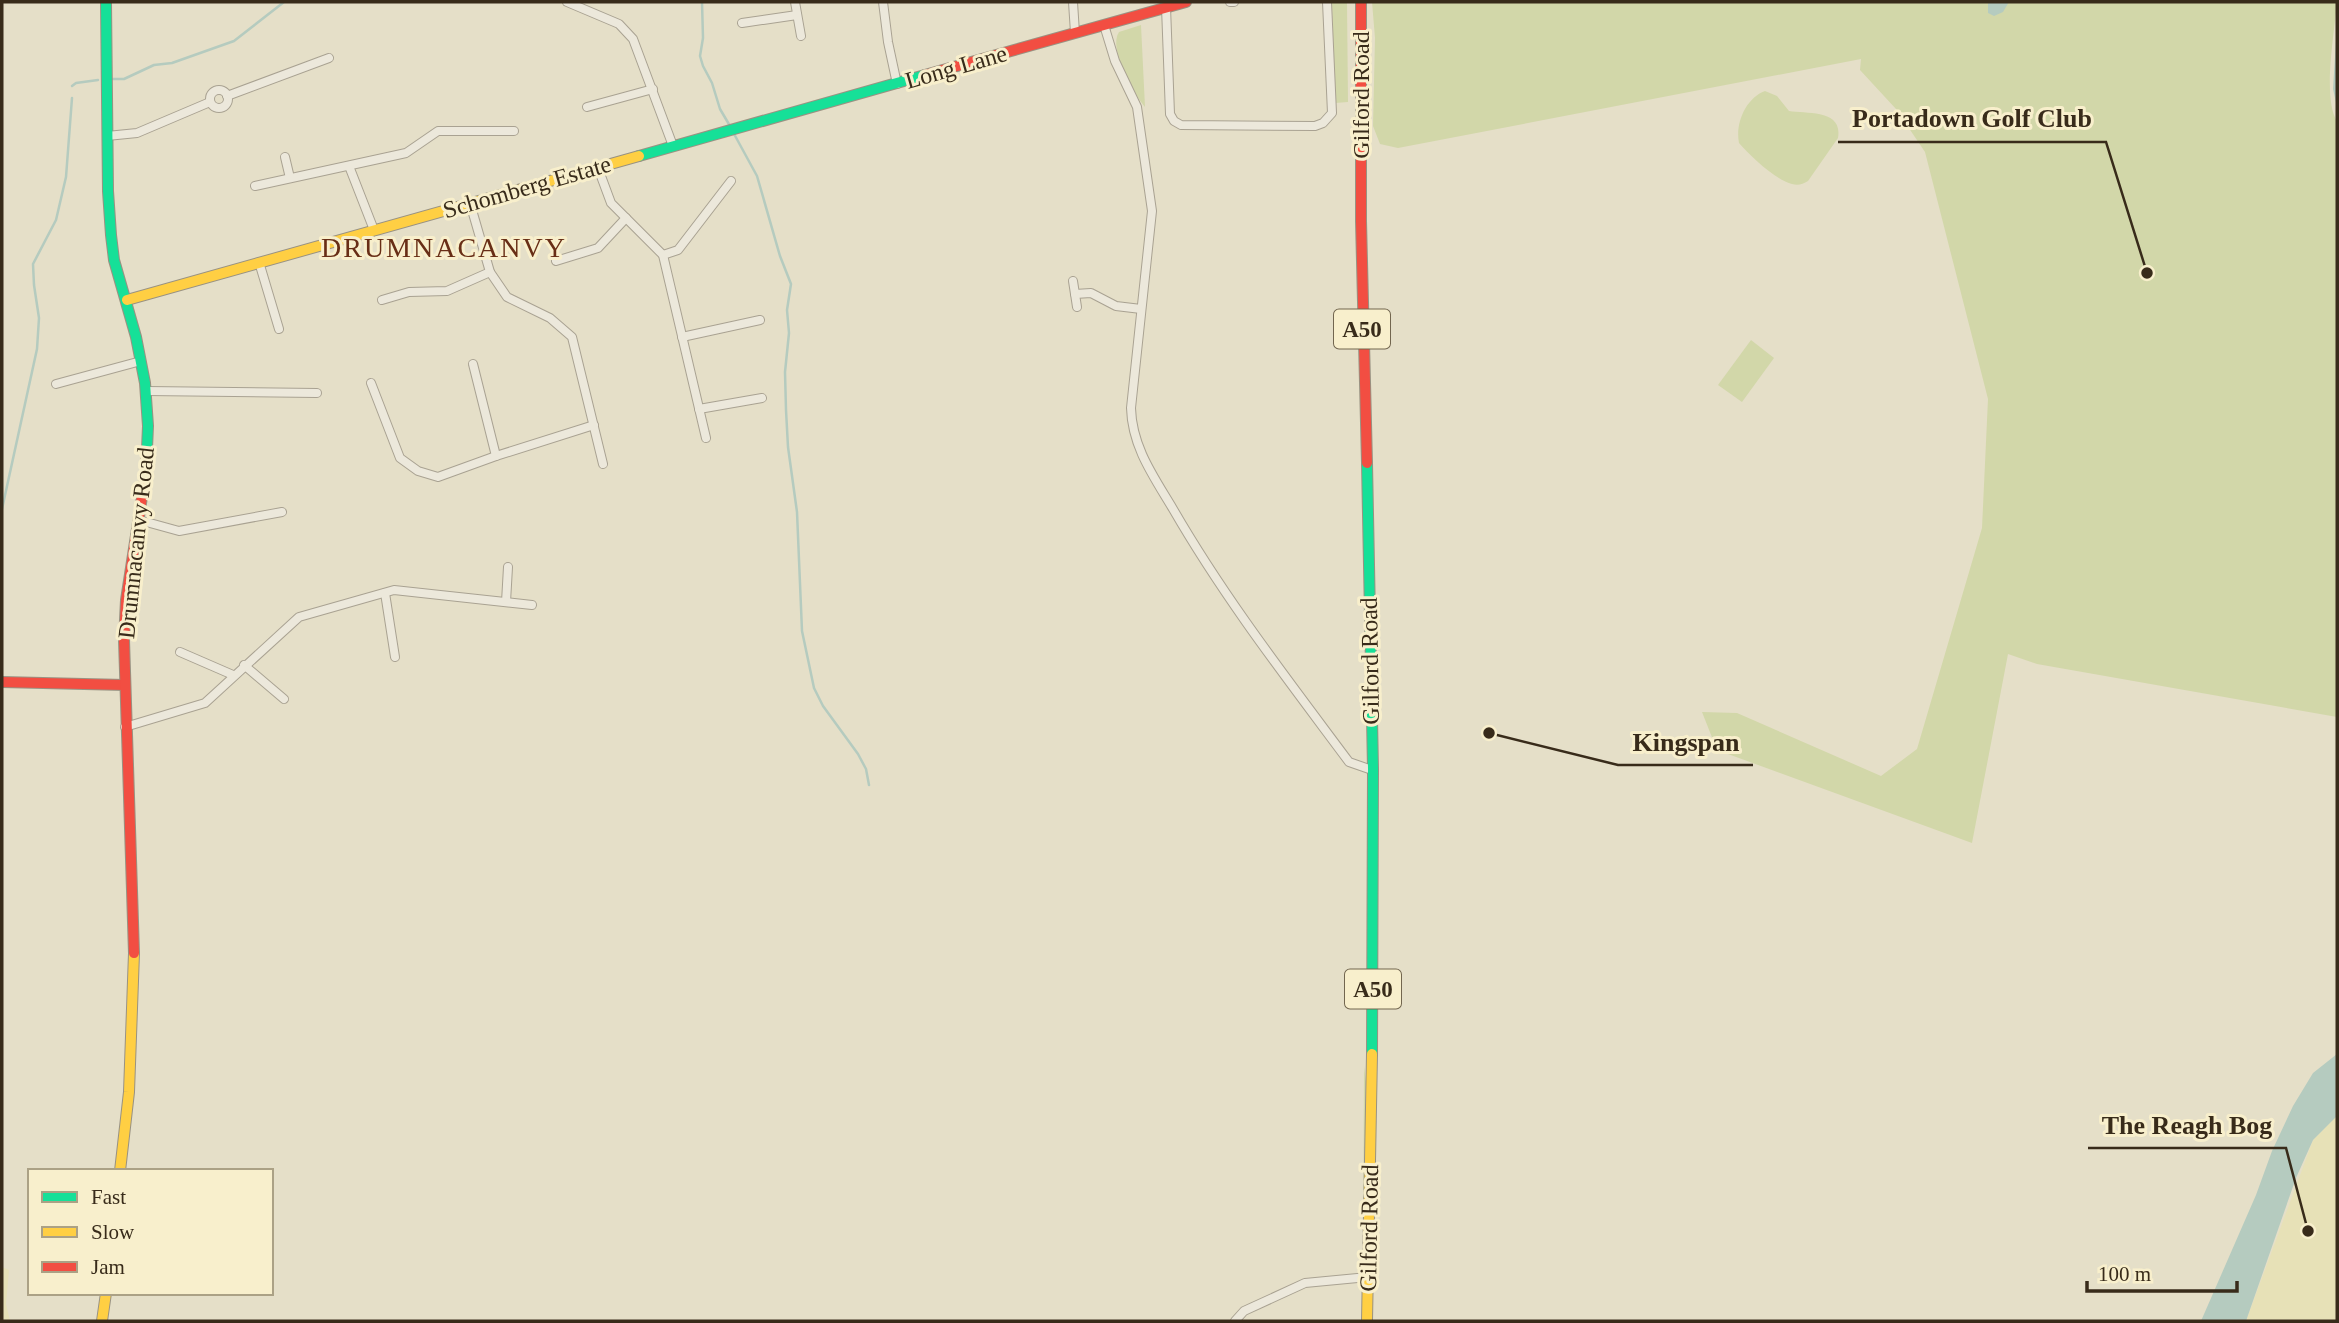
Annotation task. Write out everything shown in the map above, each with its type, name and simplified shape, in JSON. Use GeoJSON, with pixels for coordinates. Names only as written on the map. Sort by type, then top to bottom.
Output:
{"type":"FeatureCollection","features":[{"type":"Feature","properties":{"kind":"main road","name":"Drumnacanvy Road"},"geometry":{"type":"LineString","coordinates":[[106,2],[107,136],[113,247],[141,361],[148,426],[139,520],[126,600],[125,727],[134,957],[129,1092],[120,1169]]}},
{"type":"Feature","properties":{"kind":"main road","name":"Long Lane"},"geometry":{"type":"LineString","coordinates":[[725,132],[1186,2]]}},
{"type":"Feature","properties":{"kind":"main road","name":"Gilford Road"},"geometry":{"type":"LineString","coordinates":[[1362,2],[1362,285],[1372,770],[1373,972],[1367,1321]]}},
{"type":"Feature","properties":{"kind":"main road","name":"Schomberg Estate"},"geometry":{"type":"LineString","coordinates":[[127,300],[725,132]]}},
{"type":"Feature","properties":{"kind":"main road"},"geometry":{"type":"LineString","coordinates":[[2,682],[125,685]]}},
{"type":"Feature","properties":{"kind":"main road"},"geometry":{"type":"LineString","coordinates":[[103,1321],[106,1295]]}},
{"type":"Feature","properties":{"kind":"street"},"geometry":{"type":"LineString","coordinates":[[567,2],[607,18],[626,29],[634,39],[673,146]]}},
{"type":"Feature","properties":{"kind":"street"},"geometry":{"type":"LineString","coordinates":[[795,2],[801,36]]}},
{"type":"Feature","properties":{"kind":"street"},"geometry":{"type":"LineString","coordinates":[[883,2],[897,84]]}},
{"type":"Feature","properties":{"kind":"street"},"geometry":{"type":"LineString","coordinates":[[1073,2],[1075,33]]}},
{"type":"Feature","properties":{"kind":"street"},"geometry":{"type":"LineString","coordinates":[[1166,8],[1170,114],[1174,121],[1181,125],[1315,126],[1323,123],[1332,113],[1327,2]]}},
{"type":"Feature","properties":{"kind":"street"},"geometry":{"type":"LineString","coordinates":[[741,23],[797,15]]}},
{"type":"Feature","properties":{"kind":"street"},"geometry":{"type":"LineString","coordinates":[[1104,25],[1115,61],[1137,107],[1152,211],[1131,408],[1131,422],[1138,447],[1197,550],[1250,630],[1349,762],[1372,770]]}},
{"type":"Feature","properties":{"kind":"street"},"geometry":{"type":"LineString","coordinates":[[107,136],[137,133],[211,102],[210,96],[214,92],[220,90],[227,96],[329,58]]}},
{"type":"Feature","properties":{"kind":"street"},"geometry":{"type":"LineString","coordinates":[[587,107],[653,89]]}},
{"type":"Feature","properties":{"kind":"street"},"geometry":{"type":"LineString","coordinates":[[255,186],[406,153],[439,131],[514,131]]}},
{"type":"Feature","properties":{"kind":"street"},"geometry":{"type":"LineString","coordinates":[[285,157],[290,178]]}},
{"type":"Feature","properties":{"kind":"street"},"geometry":{"type":"LineString","coordinates":[[349,166],[374,230]]}},
{"type":"Feature","properties":{"kind":"street"},"geometry":{"type":"LineString","coordinates":[[598,167],[611,203],[663,255],[706,438]]}},
{"type":"Feature","properties":{"kind":"street"},"geometry":{"type":"LineString","coordinates":[[663,255],[678,250],[732,181]]}},
{"type":"Feature","properties":{"kind":"street"},"geometry":{"type":"LineString","coordinates":[[470,203],[490,272],[507,297],[550,318],[572,337],[603,464]]}},
{"type":"Feature","properties":{"kind":"street"},"geometry":{"type":"LineString","coordinates":[[556,261],[598,248],[626,218]]}},
{"type":"Feature","properties":{"kind":"street"},"geometry":{"type":"LineString","coordinates":[[259,262],[279,329]]}},
{"type":"Feature","properties":{"kind":"street"},"geometry":{"type":"LineString","coordinates":[[382,300],[409,292],[447,291],[490,272]]}},
{"type":"Feature","properties":{"kind":"street"},"geometry":{"type":"LineString","coordinates":[[1073,281],[1077,307]]}},
{"type":"Feature","properties":{"kind":"street"},"geometry":{"type":"LineString","coordinates":[[1075,294],[1091,293],[1116,306],[1141,309]]}},
{"type":"Feature","properties":{"kind":"street"},"geometry":{"type":"LineString","coordinates":[[682,337],[760,320]]}},
{"type":"Feature","properties":{"kind":"street"},"geometry":{"type":"LineString","coordinates":[[56,384],[141,361]]}},
{"type":"Feature","properties":{"kind":"street"},"geometry":{"type":"LineString","coordinates":[[472,363],[496,456]]}},
{"type":"Feature","properties":{"kind":"street"},"geometry":{"type":"LineString","coordinates":[[371,383],[400,458],[418,471],[438,477],[594,425]]}},
{"type":"Feature","properties":{"kind":"street"},"geometry":{"type":"LineString","coordinates":[[146,391],[317,393]]}},
{"type":"Feature","properties":{"kind":"street"},"geometry":{"type":"LineString","coordinates":[[699,409],[762,398]]}},
{"type":"Feature","properties":{"kind":"street"},"geometry":{"type":"LineString","coordinates":[[139,520],[179,531],[282,512]]}},
{"type":"Feature","properties":{"kind":"street"},"geometry":{"type":"LineString","coordinates":[[506,603],[508,568]]}},
{"type":"Feature","properties":{"kind":"street"},"geometry":{"type":"LineString","coordinates":[[125,727],[205,703],[244,664],[299,617],[394,590],[532,605]]}},
{"type":"Feature","properties":{"kind":"street"},"geometry":{"type":"LineString","coordinates":[[385,593],[395,657]]}},
{"type":"Feature","properties":{"kind":"street"},"geometry":{"type":"LineString","coordinates":[[180,652],[233,675]]}},
{"type":"Feature","properties":{"kind":"street"},"geometry":{"type":"LineString","coordinates":[[244,664],[284,699]]}},
{"type":"Feature","properties":{"kind":"street"},"geometry":{"type":"LineString","coordinates":[[1235,1321],[1244,1311],[1305,1283],[1368,1277]]}},
{"type":"Feature","properties":{"kind":"shaded area"},"geometry":{"type":"Polygon","coordinates":[[[1988,2],[2009,2],[2003,12],[1994,16],[1988,13],[1988,2]]]}},
{"type":"Feature","properties":{"kind":"shaded area"},"geometry":{"type":"Polygon","coordinates":[[[2337,25],[2337,107],[2333,89],[2337,25]]]}},
{"type":"Feature","properties":{"kind":"shaded area"},"geometry":{"type":"Polygon","coordinates":[[[2337,1054],[2337,1116],[2313,1140],[2296,1178],[2246,1321],[2201,1321],[2293,1106],[2313,1073],[2337,1054]]]}},
{"type":"Feature","properties":{"kind":"shaded area"},"geometry":{"type":"Polygon","coordinates":[[[2337,1115],[2337,1321],[2246,1321],[2313,1140],[2337,1115]]]}},
{"type":"Feature","properties":{"kind":"shaded area"},"geometry":{"type":"Polygon","coordinates":[[[2,1267],[9,1270],[6,1304],[10,1321],[2,1321],[2,1267]]]}},
{"type":"Feature","properties":{"kind":"green space"},"geometry":{"type":"Polygon","coordinates":[[[1332,2],[1347,2],[1348,102],[1335,103],[1332,2]]]}},
{"type":"Feature","properties":{"kind":"green space"},"geometry":{"type":"Polygon","coordinates":[[[1372,2],[2337,2],[2330,97],[2337,121],[2337,717],[2037,664],[2008,654],[1972,843],[1717,750],[1702,712],[1737,713],[1881,776],[1917,749],[1982,528],[1988,399],[1925,152],[1896,109],[1860,70],[1861,59],[1398,148],[1380,144],[1373,126],[1375,38],[1372,2]]]}},
{"type":"Feature","properties":{"kind":"green space"},"geometry":{"type":"Polygon","coordinates":[[[1141,25],[1145,107],[1123,70],[1116,39],[1119,32],[1141,25]]]}},
{"type":"Feature","properties":{"kind":"green space"},"geometry":{"type":"Polygon","coordinates":[[[1765,91],[1777,96],[1789,111],[1822,115],[1835,122],[1838,129],[1838,138],[1804,183],[1794,185],[1779,178],[1756,161],[1739,143],[1743,112],[1752,99],[1765,91]]]}},
{"type":"Feature","properties":{"kind":"green space"},"geometry":{"type":"Polygon","coordinates":[[[1751,340],[1774,358],[1742,402],[1718,385],[1751,340]]]}},
{"type":"Feature","properties":{"kind":"green space"},"geometry":{"type":"Polygon","coordinates":[[[1364,1066],[1366,1082],[1363,1264],[1364,1066]]]}},
{"type":"Feature","properties":{"kind":"waterway"},"geometry":{"type":"LineString","coordinates":[[113,79],[124,79],[154,65],[172,63],[234,41],[284,2]]}},
{"type":"Feature","properties":{"kind":"waterway"},"geometry":{"type":"LineString","coordinates":[[702,2],[703,38],[700,56],[720,109],[730,126]]}},
{"type":"Feature","properties":{"kind":"waterway"},"geometry":{"type":"LineString","coordinates":[[72,86],[98,80]]}},
{"type":"Feature","properties":{"kind":"waterway"},"geometry":{"type":"LineString","coordinates":[[2,509],[37,349],[39,318],[33,264],[56,220],[66,177],[72,98]]}},
{"type":"Feature","properties":{"kind":"waterway"},"geometry":{"type":"LineString","coordinates":[[733,132],[757,176],[791,284],[787,310],[789,333],[785,372],[786,410],[797,512],[802,631],[814,688],[823,706],[858,754],[866,769],[869,785]]}},
{"type":"Feature","properties":{"kind":"traffic: fast"},"geometry":{"type":"LineString","coordinates":[[106,2],[111,235],[114,260],[136,337],[145,383],[148,426],[146,471]]}},
{"type":"Feature","properties":{"kind":"traffic: fast"},"geometry":{"type":"LineString","coordinates":[[639,156],[925,75]]}},
{"type":"Feature","properties":{"kind":"traffic: fast"},"geometry":{"type":"LineString","coordinates":[[1367,463],[1373,769],[1372,1054]]}},
{"type":"Feature","properties":{"kind":"traffic: slow"},"geometry":{"type":"LineString","coordinates":[[127,300],[639,156]]}},
{"type":"Feature","properties":{"kind":"traffic: slow"},"geometry":{"type":"LineString","coordinates":[[120,1169],[129,1092],[134,953]]}},
{"type":"Feature","properties":{"kind":"traffic: slow"},"geometry":{"type":"LineString","coordinates":[[1367,1321],[1372,1054]]}},
{"type":"Feature","properties":{"kind":"traffic: slow"},"geometry":{"type":"LineString","coordinates":[[102,1321],[106,1295]]}},
{"type":"Feature","properties":{"kind":"traffic: jam"},"geometry":{"type":"LineString","coordinates":[[925,75],[1186,2]]}},
{"type":"Feature","properties":{"kind":"traffic: jam"},"geometry":{"type":"LineString","coordinates":[[1361,2],[1361,221],[1367,463]]}},
{"type":"Feature","properties":{"kind":"traffic: jam"},"geometry":{"type":"LineString","coordinates":[[134,953],[124,640],[126,600],[146,471]]}},
{"type":"Feature","properties":{"kind":"traffic: jam"},"geometry":{"type":"LineString","coordinates":[[2,682],[125,685]]}},
{"type":"Feature","properties":{"kind":"place","name":"Portadown Golf Club"},"geometry":{"type":"Point","coordinates":[2147,273]}},
{"type":"Feature","properties":{"kind":"place","name":"Kingspan"},"geometry":{"type":"Point","coordinates":[1489,733]}},
{"type":"Feature","properties":{"kind":"place","name":"The Reagh Bog"},"geometry":{"type":"Point","coordinates":[2308,1231]}},
{"type":"Feature","properties":{"kind":"district","name":"DRUMNACANVY"},"geometry":{"type":"Point","coordinates":[444,247]}}]}
